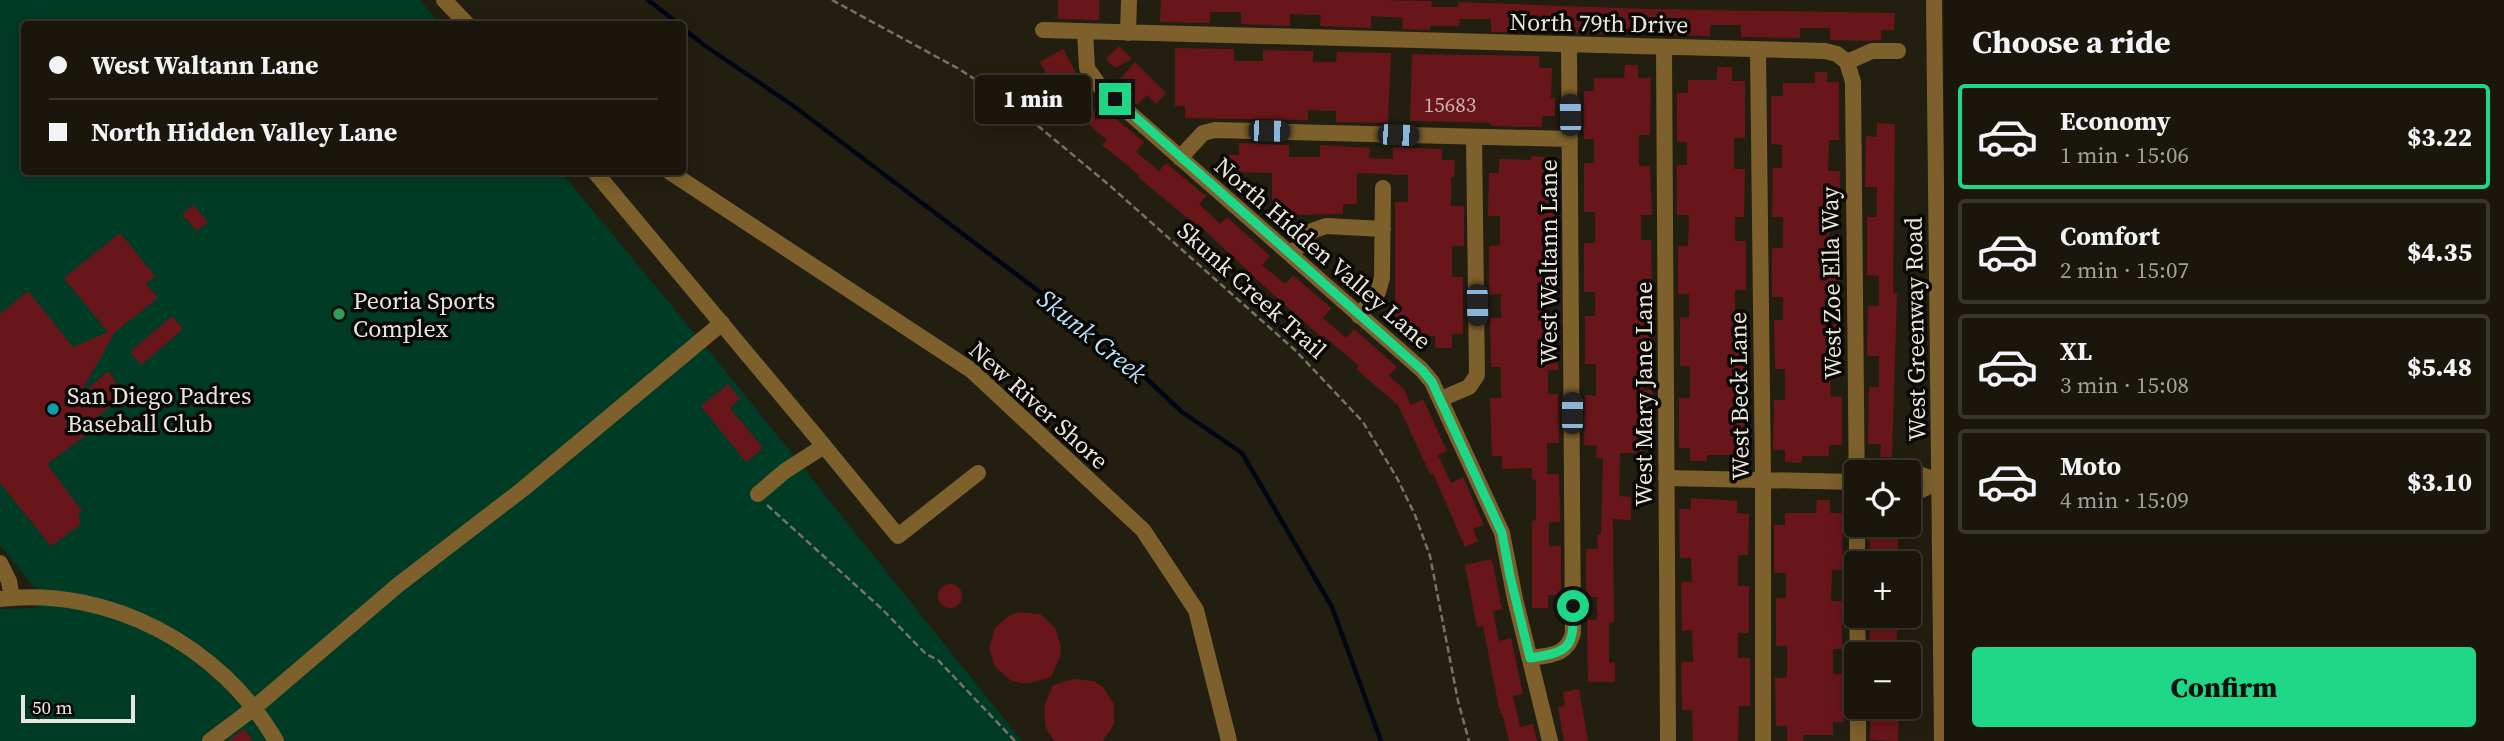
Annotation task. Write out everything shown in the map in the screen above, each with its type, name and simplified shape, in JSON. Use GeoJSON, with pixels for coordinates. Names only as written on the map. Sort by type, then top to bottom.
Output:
{"type":"FeatureCollection","features":[{"type":"Feature","properties":{"kind":"street"},"geometry":{"type":"LineString","coordinates":[[444,0],[464,21]]}},
{"type":"Feature","properties":{"kind":"street","name":"West Greenway Road"},"geometry":{"type":"LineString","coordinates":[[1934,0],[1941,741]]}},
{"type":"Feature","properties":{"kind":"street"},"geometry":{"type":"LineString","coordinates":[[1128,33],[1129,1]]}},
{"type":"Feature","properties":{"kind":"street","name":"North 79th Drive"},"geometry":{"type":"LineString","coordinates":[[1043,30],[1825,51],[1837,54],[1847,62]]}},
{"type":"Feature","properties":{"kind":"street","name":"North Hidden Valley Lane"},"geometry":{"type":"LineString","coordinates":[[1085,32],[1087,68],[1101,88],[1422,370],[1441,399],[1502,533],[1512,587],[1550,741]]}},
{"type":"Feature","properties":{"kind":"street","name":"West Waltann Lane"},"geometry":{"type":"LineString","coordinates":[[1530,658],[1561,652],[1570,644],[1573,634],[1569,45]]}},
{"type":"Feature","properties":{"kind":"street","name":"West Mary Jane Lane"},"geometry":{"type":"LineString","coordinates":[[1664,47],[1668,741]]}},
{"type":"Feature","properties":{"kind":"street","name":"West Beck Lane"},"geometry":{"type":"LineString","coordinates":[[1758,50],[1763,741]]}},
{"type":"Feature","properties":{"kind":"street"},"geometry":{"type":"LineString","coordinates":[[1847,62],[1872,51],[1898,51]]}},
{"type":"Feature","properties":{"kind":"street","name":"West Zoe Ella Way"},"geometry":{"type":"LineString","coordinates":[[1847,62],[1853,82],[1857,460]]}},
{"type":"Feature","properties":{"kind":"street"},"geometry":{"type":"LineString","coordinates":[[1180,158],[1203,133],[1215,130],[1570,139]]}},
{"type":"Feature","properties":{"kind":"street"},"geometry":{"type":"LineString","coordinates":[[1441,399],[1469,387],[1477,375],[1474,137]]}},
{"type":"Feature","properties":{"kind":"street"},"geometry":{"type":"LineString","coordinates":[[598,175],[898,536],[978,472]]}},
{"type":"Feature","properties":{"kind":"street","name":"New River Shore"},"geometry":{"type":"LineString","coordinates":[[675,175],[971,370],[1143,530],[1196,610],[1229,741]]}},
{"type":"Feature","properties":{"kind":"street"},"geometry":{"type":"LineString","coordinates":[[1359,316],[1378,292],[1382,278],[1383,188]]}},
{"type":"Feature","properties":{"kind":"street"},"geometry":{"type":"LineString","coordinates":[[1291,256],[1312,231],[1326,226],[1383,229]]}},
{"type":"Feature","properties":{"kind":"street"},"geometry":{"type":"LineString","coordinates":[[210,741],[254,708],[398,584],[523,489],[722,323]]}},
{"type":"Feature","properties":{"kind":"street"},"geometry":{"type":"LineString","coordinates":[[758,494],[785,471],[824,446]]}},
{"type":"Feature","properties":{"kind":"street"},"geometry":{"type":"LineString","coordinates":[[1921,475],[1939,481]]}},
{"type":"Feature","properties":{"kind":"street"},"geometry":{"type":"LineString","coordinates":[[1666,478],[1844,482]]}},
{"type":"Feature","properties":{"kind":"street"},"geometry":{"type":"LineString","coordinates":[[1921,490],[1939,481]]}},
{"type":"Feature","properties":{"kind":"street"},"geometry":{"type":"LineString","coordinates":[[0,564],[9,581],[6,599],[41,598],[80,603],[116,612],[173,637],[201,655],[229,680],[254,708],[276,741]]}},
{"type":"Feature","properties":{"kind":"street"},"geometry":{"type":"LineString","coordinates":[[1858,719],[1858,741]]}},
{"type":"Feature","properties":{"kind":"path","name":"Skunk Creek Trail"},"geometry":{"type":"LineString","coordinates":[[832,0],[958,69],[1007,100],[1109,185],[1296,351],[1363,422],[1397,478],[1415,515],[1430,556],[1458,701],[1469,741]]}},
{"type":"Feature","properties":{"kind":"path"},"geometry":{"type":"LineString","coordinates":[[758,494],[775,514],[882,609],[926,654],[938,660],[1015,741]]}},
{"type":"Feature","properties":{"kind":"green space","name":"Peoria Sports Complex"},"geometry":{"type":"Polygon","coordinates":[[[0,0],[420,0],[438,21],[21,21],[21,175],[563,175],[733,380],[1022,741],[0,741],[0,609],[37,608],[39,590],[0,545],[0,0]]]}},
{"type":"Feature","properties":{"kind":"building"},"geometry":{"type":"Polygon","coordinates":[[[1058,0],[1099,0],[1099,20],[1058,19],[1058,0]]]}},
{"type":"Feature","properties":{"kind":"building"},"geometry":{"type":"Polygon","coordinates":[[[1161,0],[1380,0],[1432,1],[1431,7],[1458,7],[1458,2],[1648,9],[1895,13],[1894,30],[1881,30],[1881,40],[1869,41],[1830,40],[1830,28],[1800,28],[1800,38],[1741,37],[1741,25],[1710,25],[1710,36],[1660,35],[1660,24],[1630,23],[1630,34],[1572,33],[1572,21],[1542,21],[1542,32],[1491,32],[1491,19],[1460,19],[1459,26],[1430,26],[1430,30],[1402,29],[1403,18],[1371,16],[1371,28],[1320,26],[1321,15],[1290,14],[1290,26],[1241,24],[1241,12],[1210,12],[1210,23],[1160,22],[1161,0]]]}},
{"type":"Feature","properties":{"kind":"building"},"geometry":{"type":"Polygon","coordinates":[[[1119,46],[1132,59],[1115,68],[1106,59],[1119,46]]]}},
{"type":"Feature","properties":{"kind":"building"},"geometry":{"type":"Polygon","coordinates":[[[1175,48],[1234,49],[1234,61],[1263,61],[1263,50],[1313,51],[1313,62],[1336,62],[1337,52],[1391,53],[1388,123],[1336,122],[1336,111],[1308,110],[1308,120],[1185,118],[1185,106],[1175,106],[1175,48]]]}},
{"type":"Feature","properties":{"kind":"building"},"geometry":{"type":"Polygon","coordinates":[[[1063,49],[1083,86],[1074,90],[1088,118],[1099,105],[1144,142],[1136,152],[1159,171],[1166,163],[1206,196],[1199,204],[1220,224],[1227,217],[1270,256],[1262,265],[1285,284],[1293,275],[1331,308],[1323,318],[1346,338],[1354,329],[1397,367],[1389,376],[1404,389],[1411,405],[1423,399],[1447,451],[1438,455],[1451,483],[1463,477],[1484,525],[1473,529],[1478,541],[1465,547],[1433,473],[1430,474],[1398,405],[1356,369],[1359,366],[1324,336],[1322,338],[1198,224],[1102,145],[1107,140],[1068,107],[1066,109],[1040,62],[1063,49]]]}},
{"type":"Feature","properties":{"kind":"building"},"geometry":{"type":"Polygon","coordinates":[[[1412,54],[1539,56],[1539,68],[1552,68],[1551,98],[1555,98],[1555,116],[1542,116],[1542,127],[1410,121],[1412,54]]]}},
{"type":"Feature","properties":{"kind":"building"},"geometry":{"type":"Polygon","coordinates":[[[1135,62],[1166,93],[1156,104],[1147,95],[1137,105],[1116,84],[1135,62]]]}},
{"type":"Feature","properties":{"kind":"building"},"geometry":{"type":"Polygon","coordinates":[[[1625,65],[1638,65],[1638,78],[1651,78],[1650,135],[1639,135],[1639,166],[1650,166],[1652,215],[1641,215],[1641,240],[1651,240],[1652,287],[1640,287],[1641,319],[1652,319],[1652,368],[1642,368],[1643,390],[1653,390],[1654,440],[1642,440],[1642,453],[1620,453],[1619,496],[1631,497],[1631,520],[1613,519],[1614,622],[1609,623],[1609,663],[1615,662],[1615,682],[1588,682],[1587,620],[1597,620],[1597,597],[1586,597],[1586,549],[1598,549],[1597,535],[1601,534],[1603,458],[1596,458],[1597,446],[1584,445],[1585,395],[1596,396],[1596,364],[1585,364],[1585,316],[1595,316],[1595,292],[1584,292],[1584,243],[1595,243],[1595,212],[1584,212],[1584,163],[1594,163],[1594,139],[1584,139],[1584,91],[1594,91],[1594,78],[1624,78],[1625,65]]]}},
{"type":"Feature","properties":{"kind":"building"},"geometry":{"type":"Polygon","coordinates":[[[1717,67],[1732,67],[1732,81],[1745,81],[1745,138],[1734,138],[1734,169],[1745,169],[1744,217],[1735,217],[1735,241],[1746,241],[1746,290],[1735,290],[1735,322],[1746,322],[1746,370],[1737,370],[1737,393],[1748,393],[1748,442],[1736,442],[1736,455],[1707,455],[1707,461],[1690,461],[1690,448],[1679,448],[1679,398],[1690,398],[1690,366],[1680,366],[1680,317],[1689,318],[1689,294],[1678,294],[1678,246],[1688,246],[1689,215],[1677,215],[1677,165],[1687,165],[1687,142],[1677,142],[1677,93],[1688,93],[1688,80],[1717,80],[1717,67]]]}},
{"type":"Feature","properties":{"kind":"building"},"geometry":{"type":"Polygon","coordinates":[[[1815,72],[1827,72],[1827,82],[1839,82],[1839,140],[1829,140],[1828,171],[1840,171],[1839,220],[1830,220],[1829,243],[1841,243],[1840,293],[1829,292],[1829,324],[1841,324],[1840,372],[1831,372],[1830,396],[1842,397],[1842,445],[1829,445],[1829,456],[1802,456],[1802,463],[1785,462],[1785,450],[1773,450],[1774,400],[1785,400],[1785,369],[1775,369],[1774,320],[1783,320],[1783,297],[1772,297],[1772,248],[1783,248],[1783,217],[1772,217],[1773,168],[1782,168],[1782,145],[1771,144],[1771,96],[1783,96],[1783,83],[1815,83],[1815,72]]]}},
{"type":"Feature","properties":{"kind":"building"},"geometry":{"type":"Polygon","coordinates":[[[1877,123],[1895,124],[1893,293],[1897,293],[1892,457],[1880,457],[1881,444],[1868,444],[1869,387],[1879,387],[1879,356],[1867,356],[1868,306],[1879,306],[1879,276],[1867,275],[1867,217],[1877,217],[1877,187],[1865,187],[1866,136],[1877,137],[1877,123]]]}},
{"type":"Feature","properties":{"kind":"building"},"geometry":{"type":"Polygon","coordinates":[[[1239,143],[1289,145],[1289,157],[1320,157],[1320,145],[1370,148],[1369,158],[1393,159],[1393,147],[1442,149],[1442,160],[1455,160],[1454,177],[1451,177],[1451,206],[1464,206],[1464,246],[1452,246],[1452,277],[1463,277],[1463,334],[1452,334],[1452,348],[1435,348],[1435,336],[1407,336],[1407,323],[1395,323],[1395,202],[1408,202],[1408,175],[1357,173],[1357,204],[1343,204],[1343,214],[1284,215],[1284,203],[1272,203],[1272,173],[1226,172],[1226,155],[1239,155],[1239,143]]]}},
{"type":"Feature","properties":{"kind":"building"},"geometry":{"type":"Polygon","coordinates":[[[1531,156],[1545,157],[1545,169],[1556,169],[1556,218],[1546,218],[1546,242],[1558,242],[1558,290],[1546,290],[1546,321],[1558,321],[1558,370],[1548,370],[1548,394],[1558,394],[1559,443],[1547,443],[1547,474],[1559,474],[1560,522],[1549,522],[1549,546],[1561,546],[1561,595],[1548,595],[1548,608],[1532,608],[1532,521],[1536,520],[1536,480],[1532,479],[1532,468],[1502,469],[1502,456],[1492,456],[1490,398],[1501,398],[1501,367],[1491,367],[1490,318],[1501,318],[1501,294],[1489,295],[1489,246],[1500,245],[1500,216],[1488,216],[1489,173],[1499,173],[1499,159],[1531,160],[1531,156]]]}},
{"type":"Feature","properties":{"kind":"building"},"geometry":{"type":"Polygon","coordinates":[[[193,205],[208,222],[197,231],[182,214],[193,205]]]}},
{"type":"Feature","properties":{"kind":"building","name":"San Diego Padres Baseball Club"},"geometry":{"type":"Polygon","coordinates":[[[120,233],[155,276],[146,284],[158,298],[115,332],[78,397],[108,371],[125,395],[88,424],[93,430],[47,464],[82,511],[78,514],[81,524],[51,546],[0,483],[0,314],[28,291],[73,347],[108,332],[64,278],[120,233]]]}},
{"type":"Feature","properties":{"kind":"building"},"geometry":{"type":"Polygon","coordinates":[[[172,316],[183,329],[141,365],[130,352],[172,316]]]}},
{"type":"Feature","properties":{"kind":"building"},"geometry":{"type":"Polygon","coordinates":[[[728,384],[740,399],[730,408],[763,448],[746,462],[701,406],[728,384]]]}},
{"type":"Feature","properties":{"kind":"building"},"geometry":{"type":"Polygon","coordinates":[[[1691,498],[1737,501],[1737,513],[1749,514],[1748,555],[1738,555],[1738,586],[1749,586],[1749,633],[1738,633],[1738,658],[1750,658],[1750,706],[1739,706],[1738,741],[1693,741],[1692,710],[1682,710],[1681,662],[1693,662],[1692,630],[1682,631],[1681,582],[1692,582],[1691,558],[1680,558],[1679,509],[1691,509],[1691,498]]]}},
{"type":"Feature","properties":{"kind":"building"},"geometry":{"type":"Polygon","coordinates":[[[1817,500],[1830,500],[1830,513],[1843,513],[1842,570],[1832,570],[1831,601],[1842,601],[1842,649],[1833,649],[1833,674],[1844,674],[1844,722],[1833,722],[1833,735],[1803,735],[1803,741],[1787,741],[1787,726],[1776,726],[1775,678],[1787,677],[1787,646],[1776,646],[1776,598],[1786,598],[1786,573],[1774,573],[1774,525],[1785,525],[1785,513],[1816,513],[1817,500]]]}},
{"type":"Feature","properties":{"kind":"building"},"geometry":{"type":"Polygon","coordinates":[[[1869,537],[1898,537],[1898,550],[1870,551],[1869,537]]]}},
{"type":"Feature","properties":{"kind":"building"},"geometry":{"type":"Polygon","coordinates":[[[1492,559],[1502,609],[1493,611],[1499,641],[1511,638],[1523,694],[1513,696],[1520,727],[1533,724],[1537,741],[1509,741],[1500,713],[1483,626],[1477,627],[1465,565],[1492,559]]]}},
{"type":"Feature","properties":{"kind":"building"},"geometry":{"type":"Polygon","coordinates":[[[950,584],[959,587],[962,596],[959,605],[950,608],[941,605],[938,596],[941,587],[950,584]]]}},
{"type":"Feature","properties":{"kind":"building"},"geometry":{"type":"Polygon","coordinates":[[[1020,612],[1040,614],[1055,628],[1061,647],[1060,657],[1051,677],[1020,683],[1010,680],[995,667],[989,648],[995,628],[1010,615],[1020,612]]]}},
{"type":"Feature","properties":{"kind":"building"},"geometry":{"type":"Polygon","coordinates":[[[1870,628],[1897,628],[1897,642],[1870,642],[1870,628]]]}},
{"type":"Feature","properties":{"kind":"building"},"geometry":{"type":"Polygon","coordinates":[[[1074,679],[1094,681],[1103,687],[1114,704],[1114,724],[1103,741],[1055,741],[1049,734],[1045,725],[1045,704],[1053,685],[1074,679]]]}},
{"type":"Feature","properties":{"kind":"building"},"geometry":{"type":"Polygon","coordinates":[[[1579,689],[1588,741],[1564,741],[1558,707],[1565,706],[1563,692],[1579,689]]]}},
{"type":"Feature","properties":{"kind":"building"},"geometry":{"type":"Polygon","coordinates":[[[1871,719],[1899,719],[1898,741],[1870,740],[1871,719]]]}},
{"type":"Feature","properties":{"kind":"building"},"geometry":{"type":"Polygon","coordinates":[[[244,729],[253,741],[228,741],[244,729]]]}},
{"type":"Feature","properties":{"kind":"waterway","name":"Skunk Creek"},"geometry":{"type":"LineString","coordinates":[[648,0],[675,21]]}},
{"type":"Feature","properties":{"kind":"waterway","name":"Skunk Creek"},"geometry":{"type":"LineString","coordinates":[[686,31],[795,107],[1115,349],[1182,412],[1242,453],[1332,607],[1381,741]]}},
{"type":"Feature","properties":{"kind":"place","name":"Peoria Sports Complex"},"geometry":{"type":"Point","coordinates":[339,314]}},
{"type":"Feature","properties":{"kind":"place","name":"San Diego Padres Baseball Club"},"geometry":{"type":"Point","coordinates":[53,409]}},
{"type":"Feature","properties":{"kind":"route"},"geometry":{"type":"LineString","coordinates":[[1115,99],[1422,370],[1432,382],[1502,533],[1530,658],[1561,652],[1570,644],[1573,634],[1573,606]]}}]}
